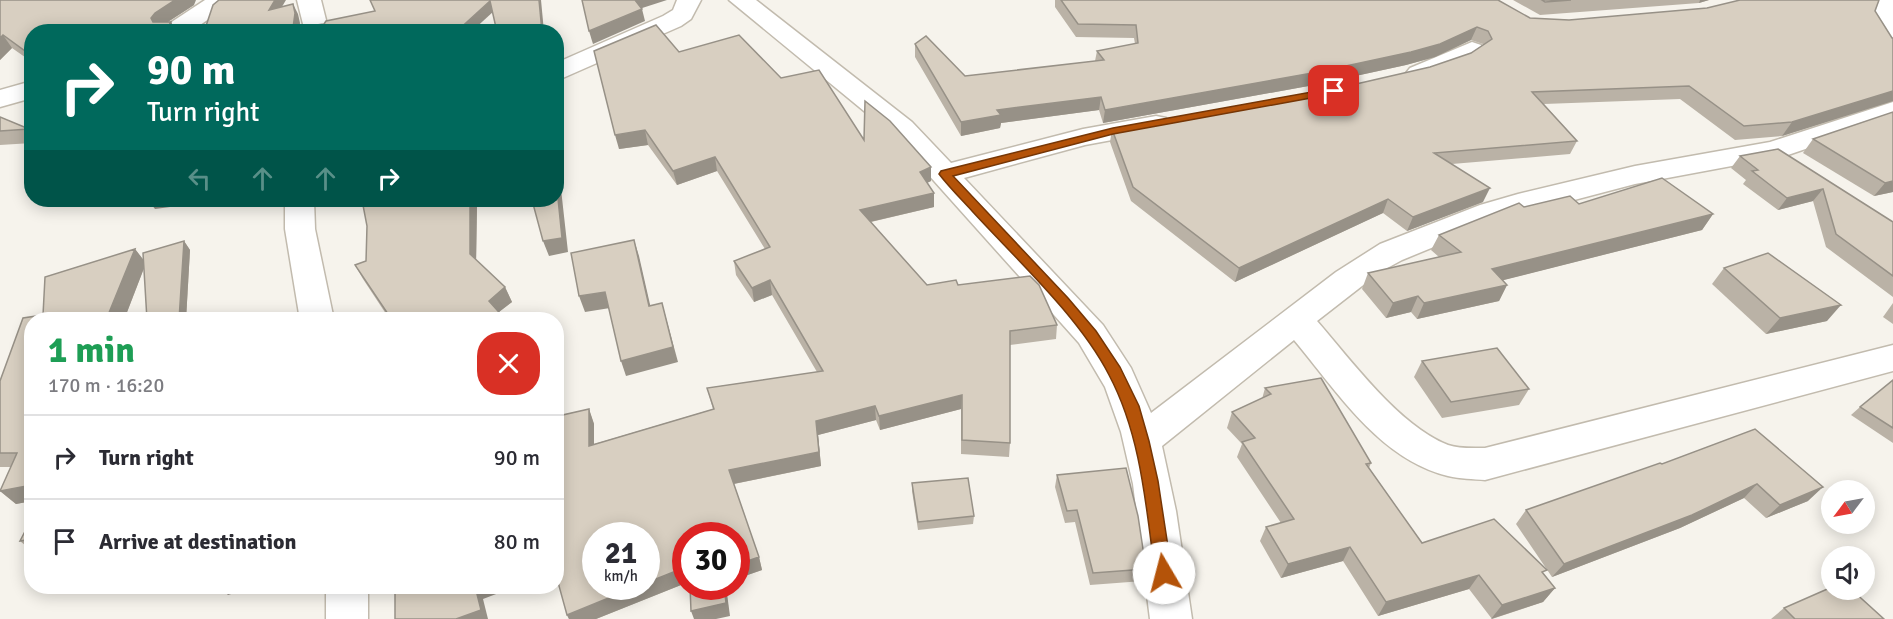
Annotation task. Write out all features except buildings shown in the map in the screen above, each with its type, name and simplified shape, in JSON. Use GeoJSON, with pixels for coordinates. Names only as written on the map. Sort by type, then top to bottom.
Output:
{"type":"FeatureCollection","features":[{"type":"Feature","properties":{"kind":"street"},"geometry":{"type":"LineString","coordinates":[[185,24],[221,0]]}},
{"type":"Feature","properties":{"kind":"street"},"geometry":{"type":"LineString","coordinates":[[309,0],[315,24]]}},
{"type":"Feature","properties":{"kind":"street"},"geometry":{"type":"LineString","coordinates":[[564,69],[672,21],[683,14],[689,5],[689,0]]}},
{"type":"Feature","properties":{"kind":"street"},"geometry":{"type":"LineString","coordinates":[[741,0],[883,111],[945,174],[1091,334],[1115,371],[1131,406],[1141,441],[1150,481],[1171,619]]}},
{"type":"Feature","properties":{"kind":"street"},"geometry":{"type":"LineString","coordinates":[[1881,2],[1880,23],[1893,45]]}},
{"type":"Feature","properties":{"kind":"street"},"geometry":{"type":"LineString","coordinates":[[1391,79],[1428,70],[1472,50]]}},
{"type":"Feature","properties":{"kind":"street"},"geometry":{"type":"LineString","coordinates":[[0,99],[24,92]]}},
{"type":"Feature","properties":{"kind":"street"},"geometry":{"type":"LineString","coordinates":[[1141,441],[1369,264],[1391,252],[1491,212],[1576,188],[1775,150],[1893,110]]}},
{"type":"Feature","properties":{"kind":"street"},"geometry":{"type":"LineString","coordinates":[[945,174],[1083,138],[1182,119]]}},
{"type":"Feature","properties":{"kind":"street"},"geometry":{"type":"LineString","coordinates":[[1775,150],[1804,169]]}},
{"type":"Feature","properties":{"kind":"street"},"geometry":{"type":"LineString","coordinates":[[299,207],[300,229],[316,312]]}},
{"type":"Feature","properties":{"kind":"street"},"geometry":{"type":"LineString","coordinates":[[1296,320],[1391,427],[1411,443],[1436,457],[1459,463],[1485,464],[1893,358]]}},
{"type":"Feature","properties":{"kind":"street"},"geometry":{"type":"LineString","coordinates":[[347,594],[347,619]]}},
{"type":"Feature","properties":{"kind":"route"},"geometry":{"type":"LineString","coordinates":[[1164,573],[1150,481],[1141,441],[1131,406],[1115,371],[1091,334],[945,174],[1113,131],[1334,91]]}}]}
